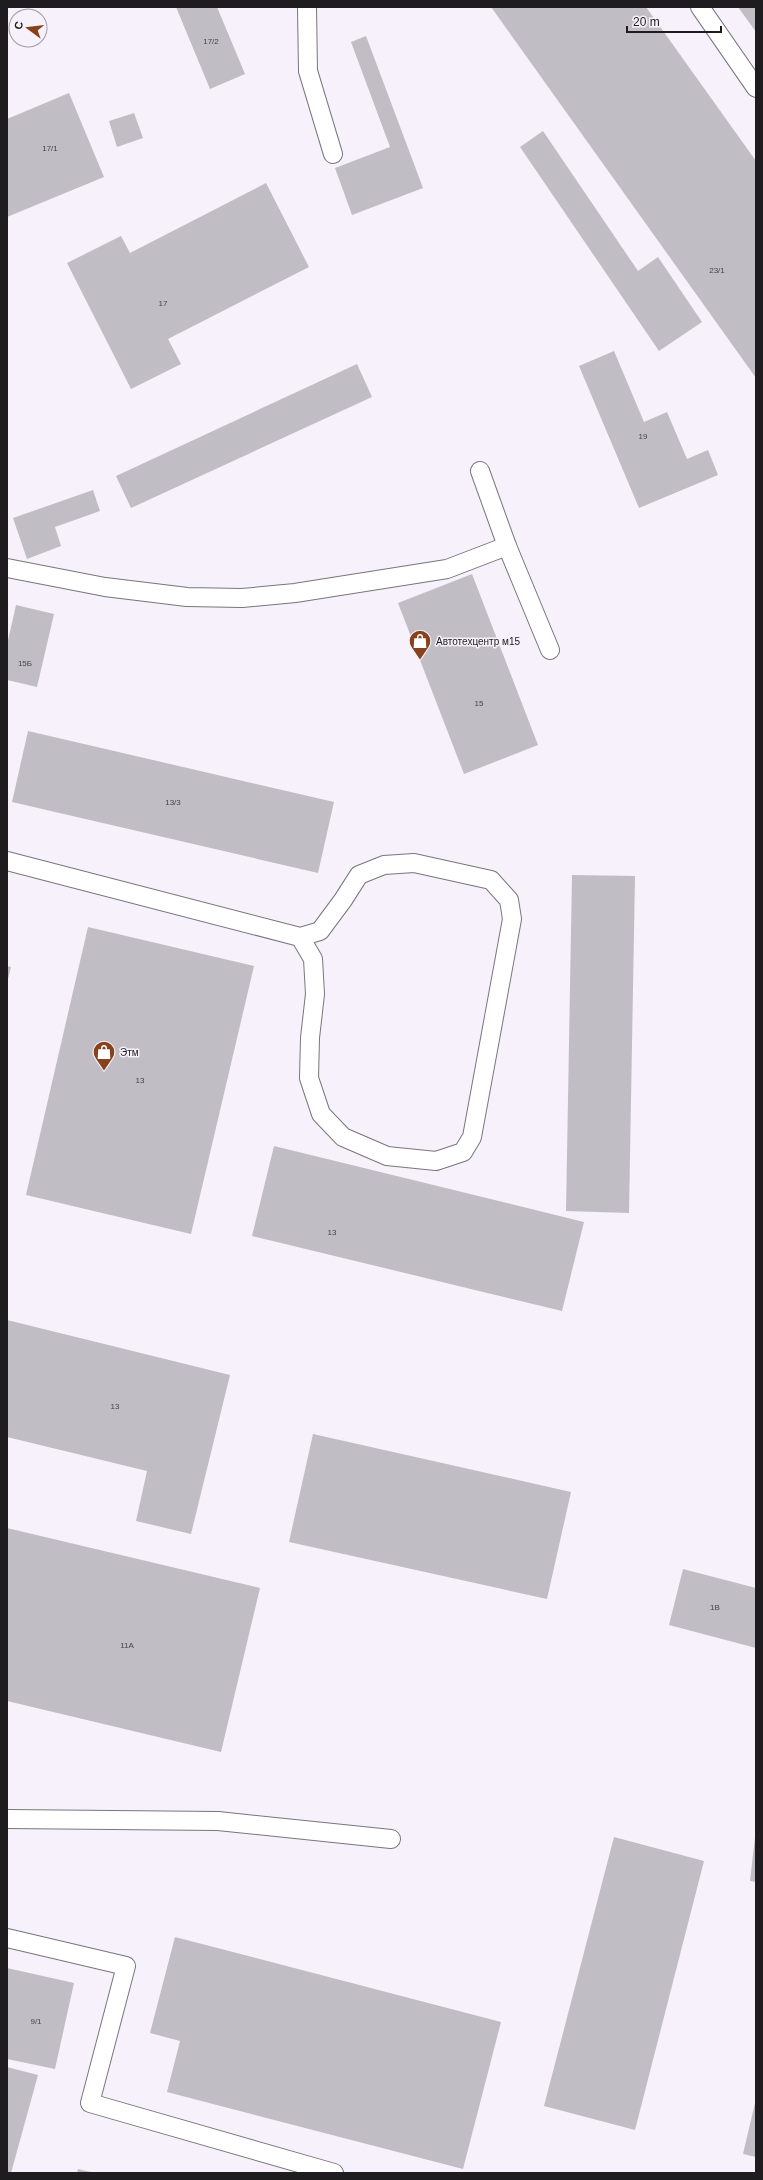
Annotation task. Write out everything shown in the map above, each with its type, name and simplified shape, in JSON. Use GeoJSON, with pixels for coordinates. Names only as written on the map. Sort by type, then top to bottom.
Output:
{"type":"FeatureCollection","features":[{"type":"Feature","properties":{"kind":"lane"},"geometry":{"type":"LineString","coordinates":[[306,7],[308,71],[333,154]]}},
{"type":"Feature","properties":{"kind":"lane"},"geometry":{"type":"LineString","coordinates":[[700,7],[756,88]]}},
{"type":"Feature","properties":{"kind":"lane"},"geometry":{"type":"LineString","coordinates":[[480,471],[507,546],[550,650]]}},
{"type":"Feature","properties":{"kind":"lane"},"geometry":{"type":"LineString","coordinates":[[7,568],[105,587],[187,597],[242,598],[295,593],[447,569],[507,546]]}},
{"type":"Feature","properties":{"kind":"lane"},"geometry":{"type":"LineString","coordinates":[[7,861],[300,938],[320,931],[359,875],[384,865],[414,863],[491,880],[509,900],[512,919],[472,1137],[463,1152],[436,1160],[387,1156],[343,1137],[321,1114],[309,1078],[310,1038],[316,994],[313,959],[300,938]]}},
{"type":"Feature","properties":{"kind":"lane"},"geometry":{"type":"LineString","coordinates":[[7,1819],[218,1821],[391,1839]]}},
{"type":"Feature","properties":{"kind":"lane"},"geometry":{"type":"LineString","coordinates":[[7,1938],[126,1966],[90,2103],[334,2173]]}},
{"type":"Feature","properties":{"kind":"building"},"geometry":{"type":"Polygon","coordinates":[[[176,7],[217,7],[245,74],[210,89],[176,7]]]}},
{"type":"Feature","properties":{"kind":"building"},"geometry":{"type":"Polygon","coordinates":[[[491,7],[646,7],[756,161],[756,378],[491,7]]]}},
{"type":"Feature","properties":{"kind":"building"},"geometry":{"type":"Polygon","coordinates":[[[738,7],[756,7],[756,32],[738,7]]]}},
{"type":"Feature","properties":{"kind":"building"},"geometry":{"type":"Polygon","coordinates":[[[366,36],[423,188],[352,215],[335,168],[390,147],[351,42],[366,36]]]}},
{"type":"Feature","properties":{"kind":"building"},"geometry":{"type":"Polygon","coordinates":[[[69,93],[104,177],[7,217],[7,119],[69,93]]]}},
{"type":"Feature","properties":{"kind":"building"},"geometry":{"type":"Polygon","coordinates":[[[134,113],[143,138],[117,147],[109,121],[134,113]]]}},
{"type":"Feature","properties":{"kind":"building"},"geometry":{"type":"Polygon","coordinates":[[[543,131],[638,271],[658,257],[702,322],[659,351],[520,147],[543,131]]]}},
{"type":"Feature","properties":{"kind":"building"},"geometry":{"type":"Polygon","coordinates":[[[266,183],[309,267],[168,339],[181,364],[131,389],[67,263],[121,236],[130,253],[266,183]]]}},
{"type":"Feature","properties":{"kind":"building"},"geometry":{"type":"Polygon","coordinates":[[[614,351],[644,422],[667,412],[687,459],[708,450],[718,475],[639,508],[579,366],[614,351]]]}},
{"type":"Feature","properties":{"kind":"building"},"geometry":{"type":"Polygon","coordinates":[[[357,364],[372,397],[131,508],[116,476],[357,364]]]}},
{"type":"Feature","properties":{"kind":"building"},"geometry":{"type":"Polygon","coordinates":[[[93,490],[100,511],[55,527],[61,546],[27,559],[13,518],[93,490]]]}},
{"type":"Feature","properties":{"kind":"building"},"geometry":{"type":"Polygon","coordinates":[[[472,574],[538,745],[464,774],[398,603],[472,574]]]}},
{"type":"Feature","properties":{"kind":"building"},"geometry":{"type":"Polygon","coordinates":[[[16,605],[54,614],[37,687],[7,680],[7,645],[16,605]]]}},
{"type":"Feature","properties":{"kind":"building"},"geometry":{"type":"Polygon","coordinates":[[[28,731],[334,802],[318,873],[12,802],[28,731]]]}},
{"type":"Feature","properties":{"kind":"building"},"geometry":{"type":"Polygon","coordinates":[[[572,875],[635,876],[629,1213],[566,1211],[572,875]]]}},
{"type":"Feature","properties":{"kind":"building"},"geometry":{"type":"Polygon","coordinates":[[[88,927],[254,966],[191,1234],[26,1195],[88,927]]]}},
{"type":"Feature","properties":{"kind":"building"},"geometry":{"type":"Polygon","coordinates":[[[7,966],[11,967],[8,979],[7,979],[7,966]]]}},
{"type":"Feature","properties":{"kind":"building"},"geometry":{"type":"Polygon","coordinates":[[[274,1146],[584,1222],[562,1311],[252,1236],[274,1146]]]}},
{"type":"Feature","properties":{"kind":"building"},"geometry":{"type":"Polygon","coordinates":[[[7,1320],[230,1375],[191,1534],[136,1521],[147,1471],[7,1437],[7,1320]]]}},
{"type":"Feature","properties":{"kind":"building"},"geometry":{"type":"Polygon","coordinates":[[[313,1434],[571,1492],[547,1599],[289,1542],[313,1434]]]}},
{"type":"Feature","properties":{"kind":"building"},"geometry":{"type":"Polygon","coordinates":[[[7,1528],[260,1588],[221,1752],[7,1701],[7,1528]]]}},
{"type":"Feature","properties":{"kind":"building"},"geometry":{"type":"Polygon","coordinates":[[[683,1569],[756,1588],[756,1648],[669,1625],[683,1569]]]}},
{"type":"Feature","properties":{"kind":"building"},"geometry":{"type":"Polygon","coordinates":[[[614,1837],[704,1861],[635,2130],[544,2106],[614,1837]]]}},
{"type":"Feature","properties":{"kind":"building"},"geometry":{"type":"Polygon","coordinates":[[[756,1837],[756,1882],[750,1881],[756,1837]]]}},
{"type":"Feature","properties":{"kind":"building"},"geometry":{"type":"Polygon","coordinates":[[[175,1937],[501,2022],[463,2169],[167,2092],[180,2041],[150,2033],[175,1937]]]}},
{"type":"Feature","properties":{"kind":"building"},"geometry":{"type":"Polygon","coordinates":[[[7,1968],[74,1983],[55,2069],[7,2059],[7,1968]]]}},
{"type":"Feature","properties":{"kind":"building"},"geometry":{"type":"Polygon","coordinates":[[[7,2067],[38,2075],[11,2173],[7,2173],[7,2067]]]}},
{"type":"Feature","properties":{"kind":"building"},"geometry":{"type":"Polygon","coordinates":[[[756,2103],[756,2157],[743,2154],[756,2103]]]}},
{"type":"Feature","properties":{"kind":"building"},"geometry":{"type":"Polygon","coordinates":[[[78,2169],[91,2172],[91,2173],[77,2173],[78,2169]]]}},
{"type":"Feature","properties":{"kind":"place","name":"Автотехцентр м15"},"geometry":{"type":"Point","coordinates":[420,660]}},
{"type":"Feature","properties":{"kind":"place","name":"Этм"},"geometry":{"type":"Point","coordinates":[104,1072]}}]}
